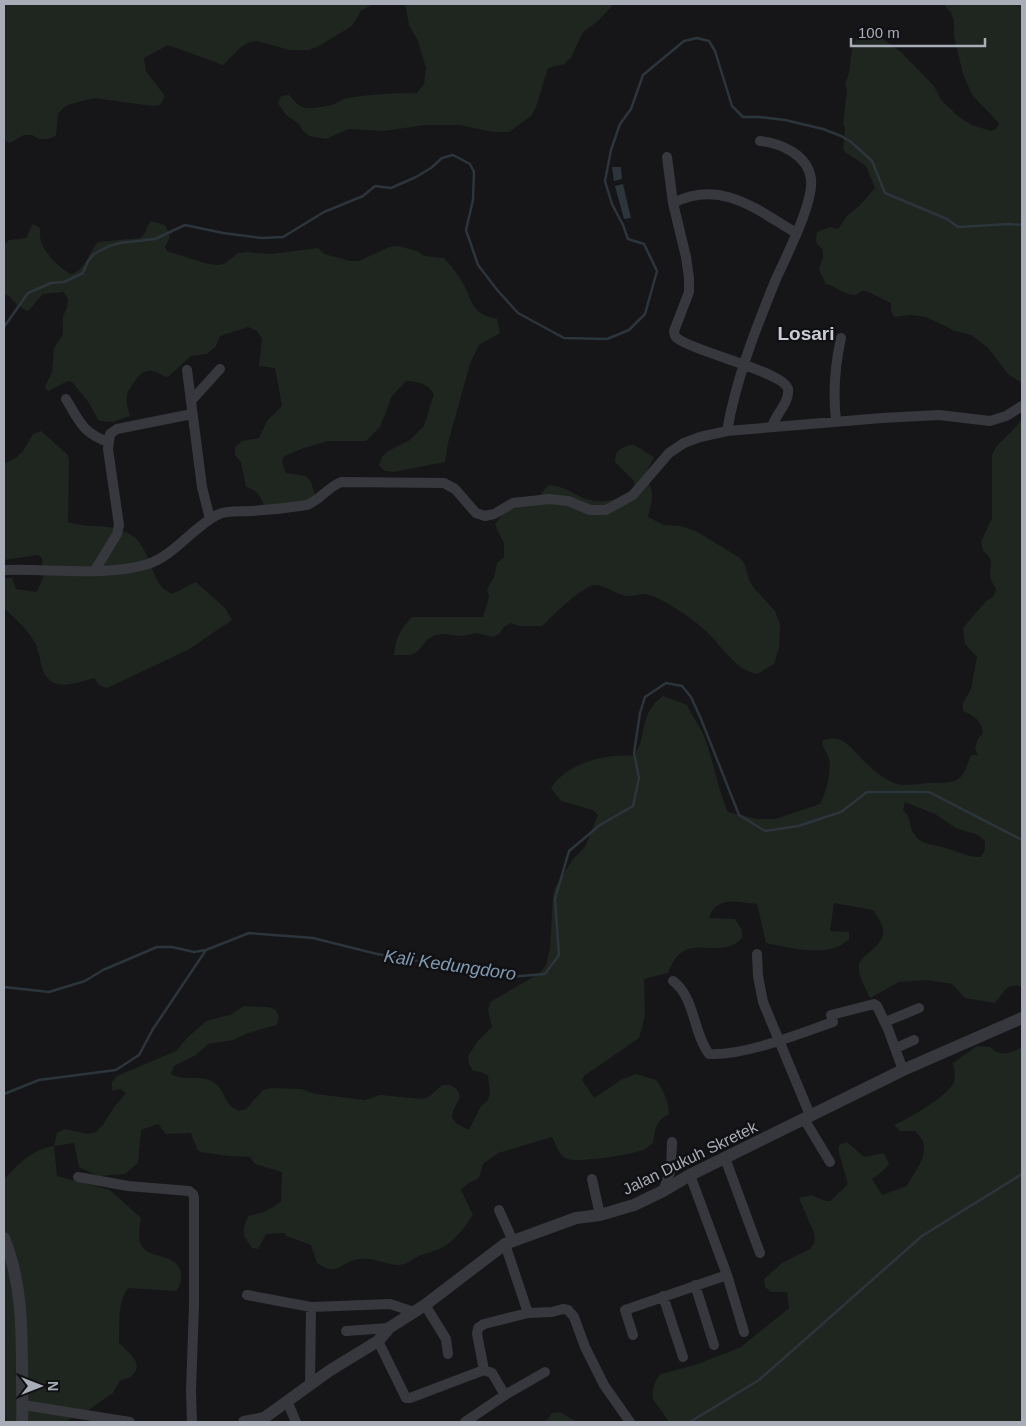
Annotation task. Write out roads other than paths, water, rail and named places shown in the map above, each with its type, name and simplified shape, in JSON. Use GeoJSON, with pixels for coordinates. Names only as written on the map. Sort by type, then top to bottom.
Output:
{"type":"FeatureCollection","features":[{"type":"Feature","properties":{"kind":"street"},"geometry":{"type":"LineString","coordinates":[[727,431],[730,410],[743,365],[775,281],[796,233],[812,186],[806,167],[794,153],[784,146],[760,141]]}},
{"type":"Feature","properties":{"kind":"street"},"geometry":{"type":"LineString","coordinates":[[667,157],[673,203],[689,278],[689,292],[674,331],[675,335],[677,338],[695,346],[784,381],[788,394],[786,401],[774,419],[772,428]]}},
{"type":"Feature","properties":{"kind":"street"},"geometry":{"type":"LineString","coordinates":[[673,203],[691,196],[706,194],[724,195],[743,202],[796,233]]}},
{"type":"Feature","properties":{"kind":"street"},"geometry":{"type":"LineString","coordinates":[[836,421],[834,408],[836,363],[841,338]]}},
{"type":"Feature","properties":{"kind":"street"},"geometry":{"type":"LineString","coordinates":[[191,401],[220,369]]}},
{"type":"Feature","properties":{"kind":"street"},"geometry":{"type":"LineString","coordinates":[[187,370],[202,487],[210,519]]}},
{"type":"Feature","properties":{"kind":"street"},"geometry":{"type":"LineString","coordinates":[[66,399],[83,427],[90,434],[108,442]]}},
{"type":"Feature","properties":{"kind":"street"},"geometry":{"type":"LineString","coordinates":[[4,570],[95,570],[125,568],[149,563],[162,557],[210,519],[227,512],[307,505],[334,484],[350,481],[444,483],[455,489],[476,513],[485,516],[494,514],[513,503],[556,499],[568,501],[590,510],[606,510],[632,494],[675,449],[695,438],[727,431],[836,421],[939,415],[990,420],[1006,416],[1022,406]]}},
{"type":"Feature","properties":{"kind":"street"},"geometry":{"type":"LineString","coordinates":[[95,570],[117,534],[119,525],[108,442],[110,434],[117,429],[192,414]]}},
{"type":"Feature","properties":{"kind":"street"},"geometry":{"type":"LineString","coordinates":[[756,954],[758,976],[764,1002],[807,1117],[830,1162]]}},
{"type":"Feature","properties":{"kind":"street"},"geometry":{"type":"LineString","coordinates":[[673,981],[681,986],[700,1040],[708,1054],[737,1051],[779,1040],[833,1022],[831,1015],[874,1004],[877,1006],[896,1048],[903,1070]]}},
{"type":"Feature","properties":{"kind":"street"},"geometry":{"type":"LineString","coordinates":[[884,1022],[919,1008]]}},
{"type":"Feature","properties":{"kind":"street","name":"Jalan Dukuh Skretek"},"geometry":{"type":"LineString","coordinates":[[244,1422],[264,1418],[310,1384],[378,1341],[389,1328],[414,1312],[509,1242],[576,1218],[600,1215],[634,1205],[690,1175],[903,1070],[1022,1018]]}},
{"type":"Feature","properties":{"kind":"street"},"geometry":{"type":"LineString","coordinates":[[896,1048],[914,1040]]}},
{"type":"Feature","properties":{"kind":"street"},"geometry":{"type":"LineString","coordinates":[[663,1191],[671,1170],[672,1142]]}},
{"type":"Feature","properties":{"kind":"street"},"geometry":{"type":"LineString","coordinates":[[725,1158],[760,1253]]}},
{"type":"Feature","properties":{"kind":"street"},"geometry":{"type":"LineString","coordinates":[[690,1175],[727,1275],[744,1332]]}},
{"type":"Feature","properties":{"kind":"street"},"geometry":{"type":"LineString","coordinates":[[78,1177],[105,1183],[188,1191],[194,1198],[192,1422]]}},
{"type":"Feature","properties":{"kind":"street"},"geometry":{"type":"LineString","coordinates":[[592,1179],[600,1215]]}},
{"type":"Feature","properties":{"kind":"street"},"geometry":{"type":"LineString","coordinates":[[499,1210],[528,1313]]}},
{"type":"Feature","properties":{"kind":"street"},"geometry":{"type":"LineString","coordinates":[[4,1238],[19,1294],[22,1422]]}},
{"type":"Feature","properties":{"kind":"street"},"geometry":{"type":"LineString","coordinates":[[633,1335],[625,1310],[727,1275]]}},
{"type":"Feature","properties":{"kind":"street"},"geometry":{"type":"LineString","coordinates":[[694,1285],[714,1345]]}},
{"type":"Feature","properties":{"kind":"street"},"geometry":{"type":"LineString","coordinates":[[247,1295],[311,1307],[390,1304],[414,1312]]}},
{"type":"Feature","properties":{"kind":"street"},"geometry":{"type":"LineString","coordinates":[[663,1296],[684,1357]]}},
{"type":"Feature","properties":{"kind":"street"},"geometry":{"type":"LineString","coordinates":[[425,1304],[446,1339],[448,1354]]}},
{"type":"Feature","properties":{"kind":"street"},"geometry":{"type":"LineString","coordinates":[[310,1384],[311,1307]]}},
{"type":"Feature","properties":{"kind":"street"},"geometry":{"type":"LineString","coordinates":[[484,1370],[477,1334],[478,1328],[484,1324],[528,1313],[568,1310],[574,1317],[585,1347],[604,1385],[630,1422]]}},
{"type":"Feature","properties":{"kind":"street"},"geometry":{"type":"LineString","coordinates":[[346,1330],[389,1328]]}},
{"type":"Feature","properties":{"kind":"street"},"geometry":{"type":"LineString","coordinates":[[378,1341],[406,1398],[484,1370],[492,1373],[505,1394]]}},
{"type":"Feature","properties":{"kind":"street"},"geometry":{"type":"LineString","coordinates":[[465,1422],[505,1394],[545,1372]]}},
{"type":"Feature","properties":{"kind":"street"},"geometry":{"type":"LineString","coordinates":[[287,1401],[296,1422]]}},
{"type":"Feature","properties":{"kind":"street"},"geometry":{"type":"LineString","coordinates":[[23,1405],[130,1422]]}},
{"type":"Feature","properties":{"kind":"waterway"},"geometry":{"type":"LineString","coordinates":[[4,327],[28,293],[51,283],[64,282],[83,273],[88,261],[94,254],[109,246],[155,239],[185,225],[223,233],[262,238],[283,237],[324,212],[363,196],[375,186],[391,188],[416,177],[431,168],[442,158],[453,155],[470,164],[474,172],[473,200],[466,230],[478,265],[518,313],[564,338],[607,339],[629,330],[645,314],[657,271],[644,244],[628,239],[612,204],[605,181],[611,150],[620,124],[631,109],[643,75],[684,41],[697,38],[709,41],[715,51],[732,106],[743,117],[785,120],[823,129],[841,136],[850,141],[872,161],[885,193],[947,219],[958,227],[1022,225]]}},
{"type":"Feature","properties":{"kind":"waterway","name":"Kali Kedungdoro"},"geometry":{"type":"LineString","coordinates":[[4,1094],[39,1080],[116,1070],[139,1055],[153,1029],[206,950],[249,933],[313,938],[377,954],[509,977],[545,974],[559,955],[555,899],[569,851],[600,825],[633,806],[639,778],[634,753],[640,713],[645,697],[666,683],[682,686],[691,697],[739,815],[765,831],[798,826],[841,812],[867,792],[929,792],[1022,840]]}},
{"type":"Feature","properties":{"kind":"waterway"},"geometry":{"type":"LineString","coordinates":[[4,987],[49,992],[85,981],[103,970],[157,947],[172,947],[194,952],[206,950]]}},
{"type":"Feature","properties":{"kind":"waterway"},"geometry":{"type":"LineString","coordinates":[[690,1422],[759,1380],[922,1236],[1022,1174]]}},
{"type":"Feature","properties":{"kind":"district","name":"Losari"},"geometry":{"type":"Point","coordinates":[806,333]}}]}
